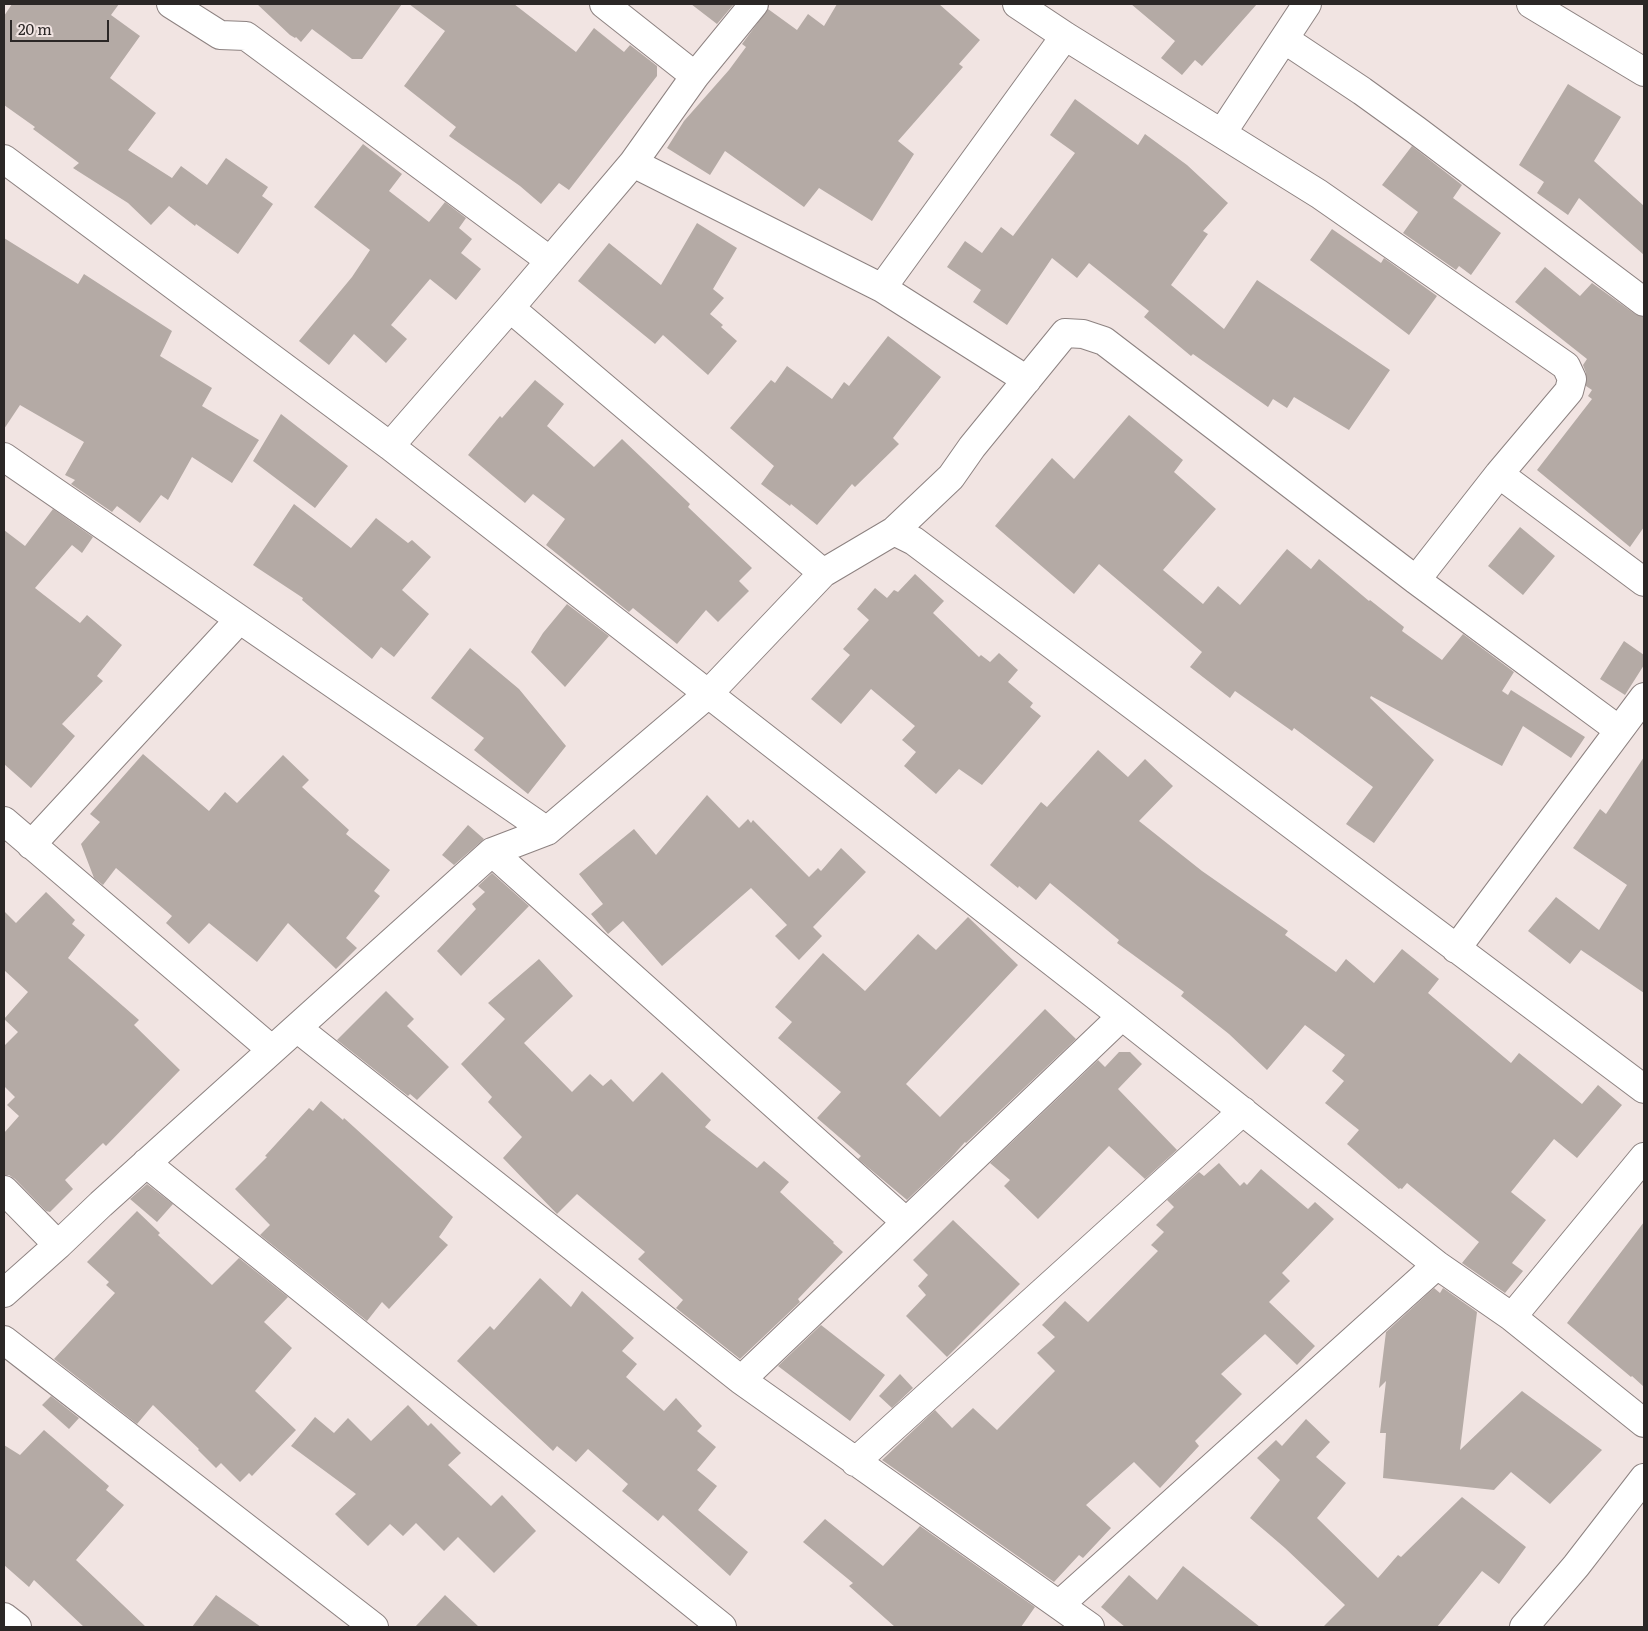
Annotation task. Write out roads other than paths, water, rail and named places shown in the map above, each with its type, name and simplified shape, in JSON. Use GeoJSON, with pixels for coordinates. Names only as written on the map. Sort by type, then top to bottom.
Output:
{"type":"FeatureCollection","features":[{"type":"Feature","properties":{"kind":"street"},"geometry":{"type":"LineString","coordinates":[[172,4],[220,35],[246,36],[549,260]]}},
{"type":"Feature","properties":{"kind":"street"},"geometry":{"type":"LineString","coordinates":[[604,4],[696,76]]}},
{"type":"Feature","properties":{"kind":"street"},"geometry":{"type":"LineString","coordinates":[[390,446],[633,163],[696,76],[754,4]]}},
{"type":"Feature","properties":{"kind":"street"},"geometry":{"type":"LineString","coordinates":[[1016,4],[1319,194],[1566,366],[1572,379],[1569,391],[1499,474],[1416,580]]}},
{"type":"Feature","properties":{"kind":"street"},"geometry":{"type":"LineString","coordinates":[[1222,134],[1307,4]]}},
{"type":"Feature","properties":{"kind":"street"},"geometry":{"type":"LineString","coordinates":[[1531,4],[1644,72]]}},
{"type":"Feature","properties":{"kind":"street"},"geometry":{"type":"LineString","coordinates":[[882,288],[1065,36]]}},
{"type":"Feature","properties":{"kind":"street"},"geometry":{"type":"LineString","coordinates":[[1284,39],[1401,119],[1644,302]]}},
{"type":"Feature","properties":{"kind":"street"},"geometry":{"type":"LineString","coordinates":[[4,159],[390,446],[1122,1016],[1437,1265],[1512,1317],[1644,1423]]}},
{"type":"Feature","properties":{"kind":"street"},"geometry":{"type":"LineString","coordinates":[[633,163],[882,288],[1027,380]]}},
{"type":"Feature","properties":{"kind":"street"},"geometry":{"type":"LineString","coordinates":[[510,308],[823,573]]}},
{"type":"Feature","properties":{"kind":"street"},"geometry":{"type":"LineString","coordinates":[[4,1293],[492,852],[547,831],[708,694],[823,573],[894,531],[951,477],[972,447],[1065,334],[1083,334],[1104,341],[1416,580],[1619,730]]}},
{"type":"Feature","properties":{"kind":"street"},"geometry":{"type":"LineString","coordinates":[[4,457],[547,831]]}},
{"type":"Feature","properties":{"kind":"street"},"geometry":{"type":"LineString","coordinates":[[1499,474],[1644,582]]}},
{"type":"Feature","properties":{"kind":"street"},"geometry":{"type":"LineString","coordinates":[[894,531],[914,541],[1644,1089]]}},
{"type":"Feature","properties":{"kind":"street"},"geometry":{"type":"LineString","coordinates":[[31,845],[239,620]]}},
{"type":"Feature","properties":{"kind":"street"},"geometry":{"type":"LineString","coordinates":[[1456,949],[1644,697]]}},
{"type":"Feature","properties":{"kind":"street"},"geometry":{"type":"LineString","coordinates":[[4,821],[272,1050]]}},
{"type":"Feature","properties":{"kind":"street"},"geometry":{"type":"LineString","coordinates":[[492,852],[906,1222]]}},
{"type":"Feature","properties":{"kind":"street"},"geometry":{"type":"LineString","coordinates":[[741,1380],[1122,1016]]}},
{"type":"Feature","properties":{"kind":"street"},"geometry":{"type":"LineString","coordinates":[[296,1028],[741,1380],[1090,1627]]}},
{"type":"Feature","properties":{"kind":"street"},"geometry":{"type":"LineString","coordinates":[[855,1462],[1243,1111]]}},
{"type":"Feature","properties":{"kind":"street"},"geometry":{"type":"LineString","coordinates":[[1512,1317],[1644,1157]]}},
{"type":"Feature","properties":{"kind":"street"},"geometry":{"type":"LineString","coordinates":[[146,1163],[722,1627]]}},
{"type":"Feature","properties":{"kind":"street"},"geometry":{"type":"LineString","coordinates":[[4,1190],[58,1245]]}},
{"type":"Feature","properties":{"kind":"street"},"geometry":{"type":"LineString","coordinates":[[1059,1605],[1437,1265]]}},
{"type":"Feature","properties":{"kind":"street"},"geometry":{"type":"LineString","coordinates":[[4,1340],[374,1627]]}},
{"type":"Feature","properties":{"kind":"street"},"geometry":{"type":"LineString","coordinates":[[1524,1627],[1576,1566],[1644,1478]]}},
{"type":"Feature","properties":{"kind":"street"},"geometry":{"type":"LineString","coordinates":[[4,1617],[17,1627]]}}]}
